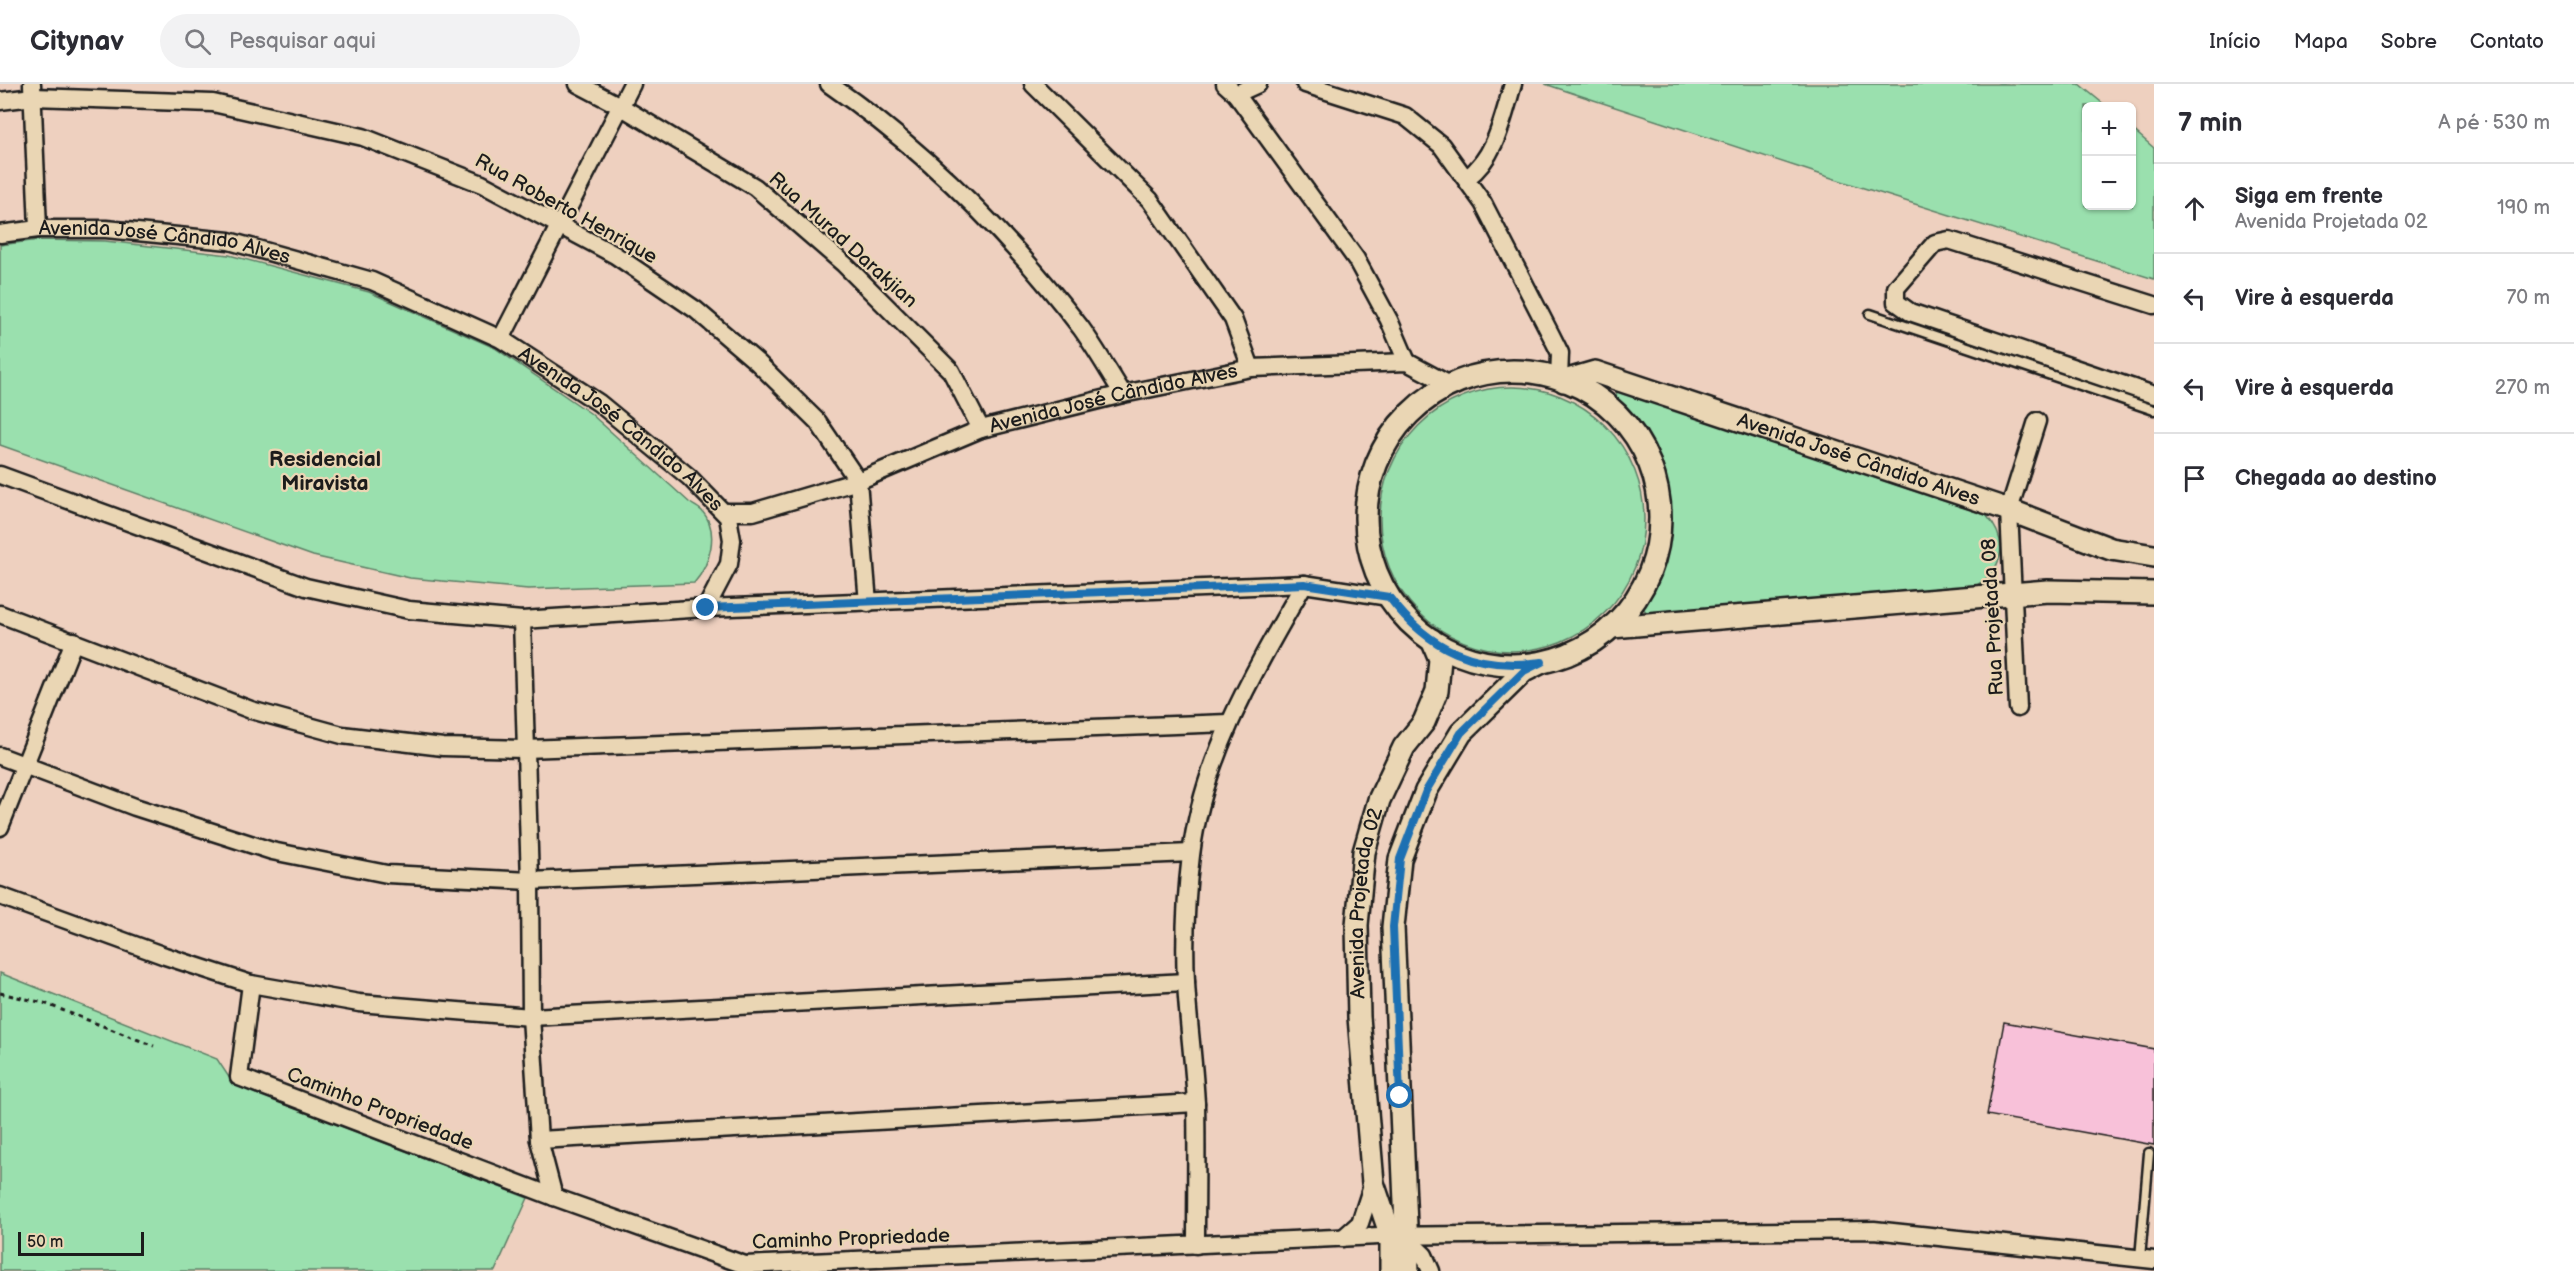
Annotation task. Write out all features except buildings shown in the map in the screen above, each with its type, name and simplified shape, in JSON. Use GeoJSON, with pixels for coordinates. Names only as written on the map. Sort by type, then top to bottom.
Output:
{"type":"FeatureCollection","features":[{"type":"Feature","properties":{"kind":"street","name":"Rua Murad Darakjian"},"geometry":{"type":"LineString","coordinates":[[578,84],[621,106],[755,187],[844,264],[951,370],[981,429]]}},
{"type":"Feature","properties":{"kind":"street"},"geometry":{"type":"LineString","coordinates":[[501,339],[632,84]]}},
{"type":"Feature","properties":{"kind":"street"},"geometry":{"type":"LineString","coordinates":[[829,84],[864,108],[931,166],[1008,239],[1082,330],[1123,394]]}},
{"type":"Feature","properties":{"kind":"street"},"geometry":{"type":"LineString","coordinates":[[1033,84],[1149,200],[1233,319],[1251,368]]}},
{"type":"Feature","properties":{"kind":"street"},"geometry":{"type":"LineString","coordinates":[[1258,84],[1231,89],[1356,259],[1389,320],[1407,362],[1450,385]]}},
{"type":"Feature","properties":{"kind":"street"},"geometry":{"type":"LineString","coordinates":[[1305,84],[1405,116],[1441,146],[1467,178],[1483,203],[1560,353],[1562,380]]}},
{"type":"Feature","properties":{"kind":"street"},"geometry":{"type":"LineString","coordinates":[[1467,178],[1481,168],[1494,143],[1513,84]]}},
{"type":"Feature","properties":{"kind":"street"},"geometry":{"type":"LineString","coordinates":[[32,91],[38,229]]}},
{"type":"Feature","properties":{"kind":"street","name":"Rua Roberto Henrique"},"geometry":{"type":"LineString","coordinates":[[0,101],[32,91],[213,103],[363,137],[482,184],[615,255],[696,310],[758,363],[818,422],[858,482]]}},
{"type":"Feature","properties":{"kind":"street","name":"Avenida José Cândido Alves"},"geometry":{"type":"LineString","coordinates":[[0,234],[38,229],[106,229],[230,242],[372,281],[501,339],[599,403],[689,477],[724,512],[753,512],[858,482],[981,429],[1123,394],[1251,368],[1407,362]]}},
{"type":"Feature","properties":{"kind":"street"},"geometry":{"type":"LineString","coordinates":[[2154,305],[1949,240],[1935,243],[1896,288],[1896,302],[1910,312],[2154,395]]}},
{"type":"Feature","properties":{"kind":"street"},"geometry":{"type":"LineString","coordinates":[[1515,371],[1562,380],[1595,396],[1625,424],[1647,458],[1659,498],[1659,528],[1654,558],[1638,596],[1612,627],[1580,649],[1542,662],[1504,664],[1485,662],[1448,650],[1416,628],[1389,597],[1372,561],[1368,542],[1366,503],[1375,465],[1394,431],[1421,403],[1450,385],[1473,376],[1515,371]]}},
{"type":"Feature","properties":{"kind":"street","name":"Avenida José Cândido Alves"},"geometry":{"type":"LineString","coordinates":[[1562,380],[1595,372],[2009,510],[2111,549],[2154,556]]}},
{"type":"Feature","properties":{"kind":"street","name":"Rua Projetada 08"},"geometry":{"type":"LineString","coordinates":[[2018,708],[2009,510],[2037,421]]}},
{"type":"Feature","properties":{"kind":"street"},"geometry":{"type":"LineString","coordinates":[[0,475],[306,587],[409,610],[522,620],[706,608],[1304,584],[1389,597]]}},
{"type":"Feature","properties":{"kind":"street"},"geometry":{"type":"LineString","coordinates":[[858,482],[868,603]]}},
{"type":"Feature","properties":{"kind":"street"},"geometry":{"type":"LineString","coordinates":[[706,608],[729,564],[732,540],[728,517],[724,512]]}},
{"type":"Feature","properties":{"kind":"street"},"geometry":{"type":"LineString","coordinates":[[1196,1245],[1196,1103],[1186,982],[1186,916],[1191,853],[1204,796],[1229,723],[1304,584]]}},
{"type":"Feature","properties":{"kind":"street"},"geometry":{"type":"LineString","coordinates":[[1612,627],[2049,591],[2154,593]]}},
{"type":"Feature","properties":{"kind":"street"},"geometry":{"type":"LineString","coordinates":[[0,614],[251,710],[342,735],[443,747],[525,749],[1229,723]]}},
{"type":"Feature","properties":{"kind":"street"},"geometry":{"type":"LineString","coordinates":[[522,620],[531,881],[531,1017],[539,1140],[554,1197]]}},
{"type":"Feature","properties":{"kind":"street","name":"Avenida Projetada 02"},"geometry":{"type":"LineString","coordinates":[[1408,1271],[1398,1236],[1373,1183],[1359,1017],[1358,925],[1364,852],[1379,800],[1404,747],[1424,722],[1437,691],[1440,658],[1432,640]]}},
{"type":"Feature","properties":{"kind":"street"},"geometry":{"type":"LineString","coordinates":[[0,827],[74,641]]}},
{"type":"Feature","properties":{"kind":"street","name":"Avenida Projetada 02"},"geometry":{"type":"LineString","coordinates":[[1391,1271],[1398,1236],[1393,927],[1400,859],[1426,791],[1461,733],[1524,671],[1542,662]]}},
{"type":"Feature","properties":{"kind":"street"},"geometry":{"type":"LineString","coordinates":[[0,756],[135,807],[272,851],[387,874],[531,881],[1191,853]]}},
{"type":"Feature","properties":{"kind":"street"},"geometry":{"type":"LineString","coordinates":[[0,896],[165,956],[251,984],[359,1003],[531,1017],[1186,982]]}},
{"type":"Feature","properties":{"kind":"street","name":"Caminho Propriedade"},"geometry":{"type":"LineString","coordinates":[[251,984],[239,1077],[554,1197],[745,1266],[1398,1236],[1874,1230],[2147,1259]]}},
{"type":"Feature","properties":{"kind":"street"},"geometry":{"type":"LineString","coordinates":[[539,1140],[1196,1103]]}},
{"type":"Feature","properties":{"kind":"street","name":"Avenida Projetada 02"},"geometry":{"type":"LineString","coordinates":[[1343,1238],[1360,1223],[1373,1183]]}},
{"type":"Feature","properties":{"kind":"street"},"geometry":{"type":"LineString","coordinates":[[1398,1236],[1424,1255],[1431,1271]]}},
{"type":"Feature","properties":{"kind":"lane"},"geometry":{"type":"LineString","coordinates":[[1870,314],[2154,410]]}},
{"type":"Feature","properties":{"kind":"lane"},"geometry":{"type":"LineString","coordinates":[[2147,1259],[2149,1153]]}},
{"type":"Feature","properties":{"kind":"path"},"geometry":{"type":"LineString","coordinates":[[0,993],[44,1003],[154,1046]]}},
{"type":"Feature","properties":{"kind":"green space"},"geometry":{"type":"Polygon","coordinates":[[[1545,84],[2079,84],[2101,102],[2082,102],[2082,210],[2136,210],[2136,132],[2154,148],[2154,279],[1819,174],[1545,84]]]}},
{"type":"Feature","properties":{"kind":"green space"},"geometry":{"type":"Polygon","coordinates":[[[39,240],[105,241],[229,255],[369,292],[495,348],[590,413],[690,503],[702,511],[711,528],[712,538],[705,567],[694,583],[528,589],[410,578],[313,556],[0,445],[0,245],[39,240]]]}},
{"type":"Feature","properties":{"kind":"green space"},"geometry":{"type":"Polygon","coordinates":[[[1499,387],[1525,387],[1550,392],[1574,402],[1606,425],[1622,445],[1634,468],[1642,493],[1644,519],[1642,545],[1634,570],[1622,593],[1606,613],[1586,629],[1550,646],[1525,651],[1499,651],[1474,646],[1450,636],[1418,613],[1402,593],[1385,557],[1380,532],[1380,506],[1385,481],[1395,457],[1418,425],[1438,409],[1474,392],[1499,387]]]}},
{"type":"Feature","properties":{"kind":"green space"},"geometry":{"type":"Polygon","coordinates":[[[1617,391],[1986,515],[1994,525],[2001,545],[1997,565],[1983,581],[1972,588],[1648,614],[1642,607],[1659,569],[1667,534],[1666,492],[1653,453],[1630,417],[1615,401],[1617,391]]]}},
{"type":"Feature","properties":{"kind":"green space"},"geometry":{"type":"Polygon","coordinates":[[[0,973],[217,1059],[234,1085],[528,1198],[495,1271],[0,1271],[0,973]]]}},
{"type":"Feature","properties":{"kind":"district","name":"Residencial Miravista"},"geometry":{"type":"Point","coordinates":[325,471]}},
{"type":"Feature","properties":{"kind":"route"},"geometry":{"type":"LineString","coordinates":[[706,608],[1304,584],[1389,597],[1416,628],[1448,650],[1466,657],[1504,664],[1542,662],[1524,671],[1461,733],[1426,791],[1400,859],[1393,927],[1400,1096]]}}]}
